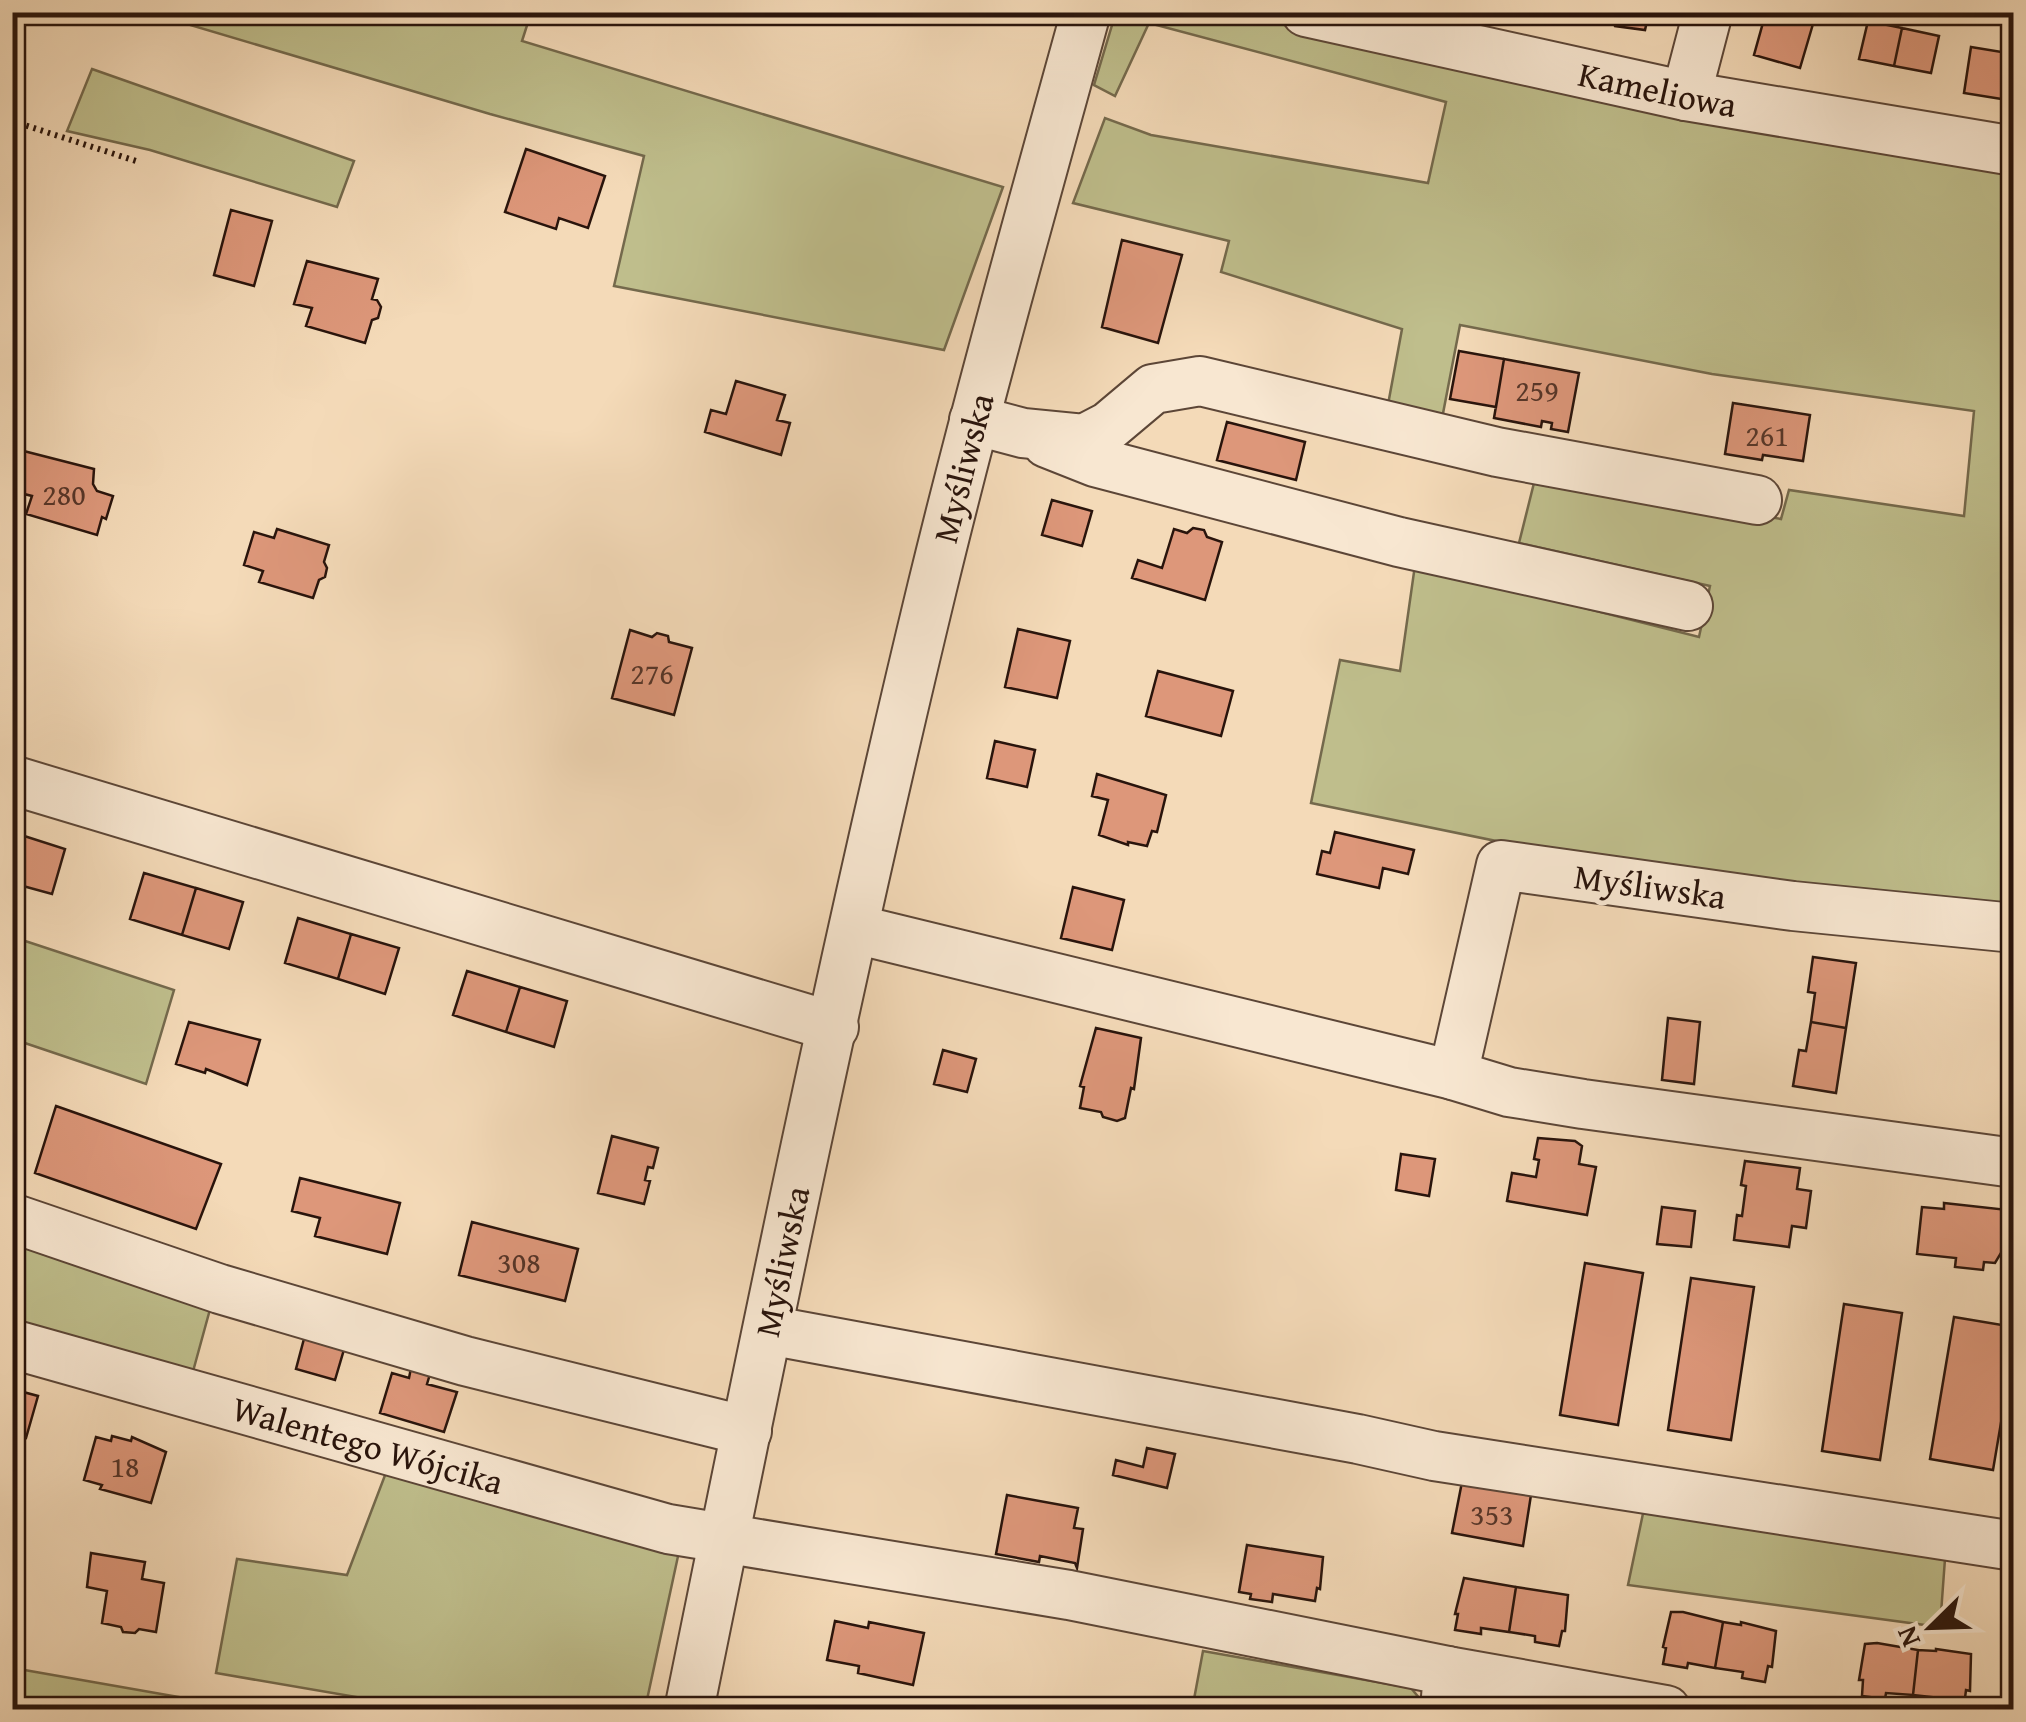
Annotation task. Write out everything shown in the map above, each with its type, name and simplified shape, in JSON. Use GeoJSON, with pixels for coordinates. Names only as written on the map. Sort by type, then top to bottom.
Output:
{"type":"FeatureCollection","features":[{"type":"Feature","properties":{"kind":"street","name":"Myśliwska"},"geometry":{"type":"LineString","coordinates":[[688,1710],[855,928],[932,591],[974,420],[1086,12]]}},
{"type":"Feature","properties":{"kind":"street"},"geometry":{"type":"LineString","coordinates":[[1686,96],[1708,12]]}},
{"type":"Feature","properties":{"kind":"street","name":"Kameliowa"},"geometry":{"type":"LineString","coordinates":[[1309,13],[1686,96],[2014,151]]}},
{"type":"Feature","properties":{"kind":"street"},"geometry":{"type":"LineString","coordinates":[[1023,433],[1084,439],[1109,426],[1134,401],[1153,389],[1200,380],[1497,452],[1757,500]]}},
{"type":"Feature","properties":{"kind":"street"},"geometry":{"type":"LineString","coordinates":[[974,420],[1023,433],[1095,462],[1342,527],[1688,606]]}},
{"type":"Feature","properties":{"kind":"street"},"geometry":{"type":"LineString","coordinates":[[12,780],[834,1028]]}},
{"type":"Feature","properties":{"kind":"street","name":"Myśliwska"},"geometry":{"type":"LineString","coordinates":[[1452,1075],[1501,865],[1793,906],[2014,928]]}},
{"type":"Feature","properties":{"kind":"street"},"geometry":{"type":"LineString","coordinates":[[855,928],[1509,1092],[2014,1163]]}},
{"type":"Feature","properties":{"kind":"street"},"geometry":{"type":"LineString","coordinates":[[12,1218],[258,1300],[466,1360],[746,1431]]}},
{"type":"Feature","properties":{"kind":"street"},"geometry":{"type":"LineString","coordinates":[[768,1330],[1358,1438],[1434,1456],[2014,1546]]}},
{"type":"Feature","properties":{"kind":"street","name":"Walentego Wójcika"},"geometry":{"type":"LineString","coordinates":[[12,1344],[649,1524],[1070,1595],[1446,1690],[1666,1710]]}},
{"type":"Feature","properties":{"kind":"path"},"geometry":{"type":"LineString","coordinates":[[12,121],[136,160]]}},
{"type":"Feature","properties":{"kind":"shaded area"},"geometry":{"type":"Polygon","coordinates":[[[1116,12],[1241,13],[1441,60],[2013,167],[2013,918],[1701,883],[1311,803],[1340,660],[1400,671],[1415,565],[1699,637],[1710,586],[1519,543],[1535,479],[1781,519],[1789,490],[1964,516],[1974,411],[1712,374],[1460,325],[1440,429],[1387,410],[1402,329],[1221,272],[1229,241],[1073,203],[1105,118],[1151,135],[1428,183],[1446,102],[1149,23],[1115,96],[1094,85],[1116,12]]]}},
{"type":"Feature","properties":{"kind":"shaded area"},"geometry":{"type":"Polygon","coordinates":[[[150,13],[531,13],[522,41],[1003,187],[944,350],[614,286],[644,156],[150,13]]]}},
{"type":"Feature","properties":{"kind":"shaded area"},"geometry":{"type":"Polygon","coordinates":[[[92,69],[354,161],[337,207],[150,150],[67,131],[92,69]]]}},
{"type":"Feature","properties":{"kind":"shaded area"},"geometry":{"type":"Polygon","coordinates":[[[13,937],[174,990],[146,1084],[13,1039],[13,937]]]}},
{"type":"Feature","properties":{"kind":"shaded area"},"geometry":{"type":"Polygon","coordinates":[[[13,1231],[212,1302],[189,1386],[13,1331],[13,1231]]]}},
{"type":"Feature","properties":{"kind":"shaded area"},"geometry":{"type":"Polygon","coordinates":[[[387,1470],[680,1547],[645,1709],[426,1709],[216,1673],[237,1559],[347,1575],[387,1470]]]}},
{"type":"Feature","properties":{"kind":"shaded area"},"geometry":{"type":"Polygon","coordinates":[[[1645,1504],[1946,1545],[1940,1627],[1628,1585],[1645,1504]]]}},
{"type":"Feature","properties":{"kind":"shaded area"},"geometry":{"type":"Polygon","coordinates":[[[1203,1651],[1411,1688],[1428,1709],[1192,1710],[1203,1651]]]}},
{"type":"Feature","properties":{"kind":"shaded area"},"geometry":{"type":"Polygon","coordinates":[[[13,1668],[247,1709],[13,1709],[13,1668]]]}},
{"type":"Feature","properties":{"kind":"building"},"geometry":{"type":"Polygon","coordinates":[[[1598,12],[1649,12],[1645,30],[1615,26],[1613,21],[1597,17],[1598,12]]]}},
{"type":"Feature","properties":{"kind":"building"},"geometry":{"type":"Polygon","coordinates":[[[1766,12],[1813,24],[1800,68],[1754,55],[1766,12]]]}},
{"type":"Feature","properties":{"kind":"building"},"geometry":{"type":"Polygon","coordinates":[[[1868,21],[1902,28],[1894,66],[1859,59],[1868,21]]]}},
{"type":"Feature","properties":{"kind":"building"},"geometry":{"type":"Polygon","coordinates":[[[1902,28],[1939,36],[1931,73],[1894,66],[1902,28]]]}},
{"type":"Feature","properties":{"kind":"building"},"geometry":{"type":"Polygon","coordinates":[[[1971,47],[2014,54],[2014,101],[1964,93],[1971,47]]]}},
{"type":"Feature","properties":{"kind":"building"},"geometry":{"type":"Polygon","coordinates":[[[526,149],[605,176],[588,228],[559,218],[556,229],[505,212],[526,149]]]}},
{"type":"Feature","properties":{"kind":"building"},"geometry":{"type":"Polygon","coordinates":[[[231,210],[272,221],[254,286],[214,275],[231,210]]]}},
{"type":"Feature","properties":{"kind":"building"},"geometry":{"type":"Polygon","coordinates":[[[1122,240],[1182,255],[1158,343],[1102,327],[1122,240]]]}},
{"type":"Feature","properties":{"kind":"building"},"geometry":{"type":"Polygon","coordinates":[[[307,261],[378,279],[372,299],[381,307],[365,343],[306,326],[312,308],[294,304],[307,261]]]}},
{"type":"Feature","properties":{"kind":"building"},"geometry":{"type":"Polygon","coordinates":[[[1459,351],[1504,359],[1496,407],[1450,399],[1459,351]]]}},
{"type":"Feature","properties":{"kind":"building"},"geometry":{"type":"Polygon","coordinates":[[[1504,359],[1579,373],[1568,432],[1551,429],[1552,423],[1542,421],[1541,427],[1494,418],[1504,359]]]}},
{"type":"Feature","properties":{"kind":"building"},"geometry":{"type":"Polygon","coordinates":[[[736,381],[785,395],[777,420],[790,423],[781,455],[705,432],[711,410],[726,414],[736,381]]]}},
{"type":"Feature","properties":{"kind":"building"},"geometry":{"type":"Polygon","coordinates":[[[1733,403],[1810,415],[1803,461],[1725,454],[1733,403]]]}},
{"type":"Feature","properties":{"kind":"building"},"geometry":{"type":"Polygon","coordinates":[[[1227,422],[1305,442],[1296,480],[1217,460],[1227,422]]]}},
{"type":"Feature","properties":{"kind":"building"},"geometry":{"type":"Polygon","coordinates":[[[12,448],[94,469],[93,484],[97,491],[113,496],[97,535],[26,514],[32,496],[12,491],[12,448]]]}},
{"type":"Feature","properties":{"kind":"building"},"geometry":{"type":"Polygon","coordinates":[[[1052,500],[1092,511],[1082,546],[1042,535],[1052,500]]]}},
{"type":"Feature","properties":{"kind":"building"},"geometry":{"type":"Polygon","coordinates":[[[1193,528],[1222,542],[1205,600],[1132,578],[1138,560],[1162,568],[1174,529],[1187,533],[1193,528]]]}},
{"type":"Feature","properties":{"kind":"building"},"geometry":{"type":"Polygon","coordinates":[[[277,529],[329,545],[325,577],[319,580],[313,598],[259,582],[263,571],[244,565],[254,532],[274,538],[277,529]]]}},
{"type":"Feature","properties":{"kind":"building"},"geometry":{"type":"Polygon","coordinates":[[[1018,629],[1070,641],[1057,698],[1005,687],[1018,629]]]}},
{"type":"Feature","properties":{"kind":"building"},"geometry":{"type":"Polygon","coordinates":[[[630,630],[652,637],[657,633],[668,636],[669,642],[692,648],[674,715],[612,698],[630,630]]]}},
{"type":"Feature","properties":{"kind":"building"},"geometry":{"type":"Polygon","coordinates":[[[1158,671],[1233,691],[1221,736],[1146,716],[1158,671]]]}},
{"type":"Feature","properties":{"kind":"building"},"geometry":{"type":"Polygon","coordinates":[[[995,741],[1035,750],[1027,787],[987,778],[995,741]]]}},
{"type":"Feature","properties":{"kind":"building"},"geometry":{"type":"Polygon","coordinates":[[[1097,774],[1166,795],[1157,832],[1152,831],[1147,846],[1128,845],[1099,835],[1108,800],[1092,796],[1097,774]]]}},
{"type":"Feature","properties":{"kind":"building"},"geometry":{"type":"Polygon","coordinates":[[[1335,832],[1414,850],[1408,874],[1383,868],[1379,888],[1317,874],[1322,851],[1330,853],[1335,832]]]}},
{"type":"Feature","properties":{"kind":"building"},"geometry":{"type":"Polygon","coordinates":[[[18,834],[65,849],[52,894],[12,883],[12,852],[18,834]]]}},
{"type":"Feature","properties":{"kind":"building"},"geometry":{"type":"Polygon","coordinates":[[[144,873],[196,888],[182,935],[130,919],[144,873]]]}},
{"type":"Feature","properties":{"kind":"building"},"geometry":{"type":"Polygon","coordinates":[[[1073,887],[1124,900],[1112,950],[1061,938],[1073,887]]]}},
{"type":"Feature","properties":{"kind":"building"},"geometry":{"type":"Polygon","coordinates":[[[196,888],[243,902],[229,949],[182,935],[196,888]]]}},
{"type":"Feature","properties":{"kind":"building"},"geometry":{"type":"Polygon","coordinates":[[[298,918],[351,934],[338,979],[285,963],[298,918]]]}},
{"type":"Feature","properties":{"kind":"building"},"geometry":{"type":"Polygon","coordinates":[[[351,934],[399,948],[385,994],[338,979],[351,934]]]}},
{"type":"Feature","properties":{"kind":"building"},"geometry":{"type":"Polygon","coordinates":[[[1813,957],[1856,963],[1846,1028],[1811,1022],[1815,993],[1808,992],[1813,957]]]}},
{"type":"Feature","properties":{"kind":"building"},"geometry":{"type":"Polygon","coordinates":[[[467,971],[520,987],[506,1032],[453,1015],[467,971]]]}},
{"type":"Feature","properties":{"kind":"building"},"geometry":{"type":"Polygon","coordinates":[[[520,987],[567,1001],[554,1047],[506,1032],[520,987]]]}},
{"type":"Feature","properties":{"kind":"building"},"geometry":{"type":"Polygon","coordinates":[[[1668,1018],[1700,1022],[1694,1084],[1662,1080],[1668,1018]]]}},
{"type":"Feature","properties":{"kind":"building"},"geometry":{"type":"Polygon","coordinates":[[[189,1022],[260,1040],[247,1085],[206,1069],[205,1073],[176,1064],[189,1022]]]}},
{"type":"Feature","properties":{"kind":"building"},"geometry":{"type":"Polygon","coordinates":[[[1811,1022],[1846,1028],[1836,1093],[1793,1086],[1799,1050],[1806,1051],[1811,1022]]]}},
{"type":"Feature","properties":{"kind":"building"},"geometry":{"type":"Polygon","coordinates":[[[1096,1028],[1141,1038],[1134,1089],[1131,1088],[1125,1118],[1117,1121],[1103,1117],[1101,1112],[1080,1108],[1084,1087],[1080,1086],[1096,1028]]]}},
{"type":"Feature","properties":{"kind":"building"},"geometry":{"type":"Polygon","coordinates":[[[943,1050],[976,1059],[967,1092],[934,1084],[943,1050]]]}},
{"type":"Feature","properties":{"kind":"building"},"geometry":{"type":"Polygon","coordinates":[[[56,1106],[221,1164],[196,1229],[35,1173],[56,1106]]]}},
{"type":"Feature","properties":{"kind":"building"},"geometry":{"type":"Polygon","coordinates":[[[612,1136],[658,1148],[653,1168],[648,1167],[645,1180],[650,1181],[644,1204],[598,1193],[612,1136]]]}},
{"type":"Feature","properties":{"kind":"building"},"geometry":{"type":"Polygon","coordinates":[[[1538,1138],[1575,1141],[1582,1146],[1579,1164],[1596,1167],[1587,1215],[1507,1201],[1512,1173],[1536,1177],[1538,1138]]]}},
{"type":"Feature","properties":{"kind":"building"},"geometry":{"type":"Polygon","coordinates":[[[1401,1154],[1435,1159],[1429,1196],[1396,1190],[1401,1154]]]}},
{"type":"Feature","properties":{"kind":"building"},"geometry":{"type":"Polygon","coordinates":[[[1745,1161],[1800,1168],[1797,1189],[1811,1191],[1806,1228],[1792,1226],[1789,1247],[1734,1240],[1737,1215],[1742,1216],[1745,1161]]]}},
{"type":"Feature","properties":{"kind":"building"},"geometry":{"type":"Polygon","coordinates":[[[300,1178],[400,1203],[387,1254],[315,1236],[320,1218],[292,1211],[300,1178]]]}},
{"type":"Feature","properties":{"kind":"building"},"geometry":{"type":"Polygon","coordinates":[[[1944,1203],[2008,1210],[2007,1243],[1995,1263],[1984,1262],[1983,1270],[1955,1267],[1956,1258],[1917,1254],[1922,1207],[1944,1209],[1944,1203]]]}},
{"type":"Feature","properties":{"kind":"building"},"geometry":{"type":"Polygon","coordinates":[[[1662,1207],[1695,1211],[1691,1247],[1657,1244],[1662,1207]]]}},
{"type":"Feature","properties":{"kind":"building"},"geometry":{"type":"Polygon","coordinates":[[[472,1222],[578,1249],[565,1301],[459,1275],[472,1222]]]}},
{"type":"Feature","properties":{"kind":"building"},"geometry":{"type":"Polygon","coordinates":[[[1585,1263],[1643,1273],[1618,1425],[1560,1415],[1585,1263]]]}},
{"type":"Feature","properties":{"kind":"building"},"geometry":{"type":"Polygon","coordinates":[[[1691,1278],[1754,1287],[1731,1440],[1668,1430],[1691,1278]]]}},
{"type":"Feature","properties":{"kind":"building"},"geometry":{"type":"Polygon","coordinates":[[[1844,1304],[1902,1313],[1880,1460],[1822,1451],[1844,1304]]]}},
{"type":"Feature","properties":{"kind":"building"},"geometry":{"type":"Polygon","coordinates":[[[1954,1317],[2014,1327],[1993,1470],[1930,1459],[1954,1317]]]}},
{"type":"Feature","properties":{"kind":"building"},"geometry":{"type":"Polygon","coordinates":[[[305,1335],[345,1346],[335,1380],[296,1369],[305,1335]]]}},
{"type":"Feature","properties":{"kind":"building"},"geometry":{"type":"Polygon","coordinates":[[[411,1368],[430,1374],[427,1384],[457,1392],[444,1432],[380,1413],[392,1373],[409,1378],[411,1368]]]}},
{"type":"Feature","properties":{"kind":"building"},"geometry":{"type":"Polygon","coordinates":[[[12,1389],[38,1396],[26,1438],[12,1434],[12,1389]]]}},
{"type":"Feature","properties":{"kind":"building"},"geometry":{"type":"Polygon","coordinates":[[[112,1436],[131,1441],[132,1437],[166,1452],[151,1503],[100,1489],[102,1485],[84,1480],[96,1437],[111,1441],[112,1436]]]}},
{"type":"Feature","properties":{"kind":"building"},"geometry":{"type":"Polygon","coordinates":[[[1147,1448],[1175,1454],[1167,1488],[1113,1475],[1116,1460],[1143,1467],[1147,1448]]]}},
{"type":"Feature","properties":{"kind":"building"},"geometry":{"type":"Polygon","coordinates":[[[1462,1482],[1531,1495],[1523,1546],[1452,1533],[1462,1482]]]}},
{"type":"Feature","properties":{"kind":"building"},"geometry":{"type":"Polygon","coordinates":[[[1007,1495],[1078,1508],[1074,1528],[1083,1529],[1077,1568],[1075,1563],[1040,1556],[1039,1562],[996,1554],[1007,1495]]]}},
{"type":"Feature","properties":{"kind":"building"},"geometry":{"type":"Polygon","coordinates":[[[1247,1545],[1323,1557],[1315,1601],[1273,1594],[1272,1602],[1250,1599],[1251,1594],[1239,1592],[1247,1545]]]}},
{"type":"Feature","properties":{"kind":"building"},"geometry":{"type":"Polygon","coordinates":[[[91,1553],[145,1562],[142,1579],[164,1583],[156,1632],[123,1632],[121,1627],[102,1623],[107,1591],[87,1587],[91,1553]]]}},
{"type":"Feature","properties":{"kind":"building"},"geometry":{"type":"Polygon","coordinates":[[[1464,1578],[1516,1587],[1509,1632],[1481,1628],[1481,1634],[1455,1630],[1464,1578]]]}},
{"type":"Feature","properties":{"kind":"building"},"geometry":{"type":"Polygon","coordinates":[[[1516,1587],[1568,1595],[1565,1631],[1559,1646],[1535,1642],[1535,1636],[1509,1632],[1516,1587]]]}},
{"type":"Feature","properties":{"kind":"building"},"geometry":{"type":"Polygon","coordinates":[[[1671,1612],[1723,1622],[1715,1668],[1663,1664],[1671,1612]]]}},
{"type":"Feature","properties":{"kind":"building"},"geometry":{"type":"Polygon","coordinates":[[[835,1621],[868,1628],[869,1622],[924,1633],[913,1685],[858,1673],[859,1666],[827,1660],[835,1621]]]}},
{"type":"Feature","properties":{"kind":"building"},"geometry":{"type":"Polygon","coordinates":[[[1723,1622],[1741,1622],[1776,1631],[1772,1667],[1768,1666],[1765,1682],[1742,1678],[1743,1672],[1715,1668],[1723,1622]]]}},
{"type":"Feature","properties":{"kind":"building"},"geometry":{"type":"Polygon","coordinates":[[[1865,1644],[1918,1650],[1913,1695],[1886,1693],[1885,1699],[1862,1696],[1863,1680],[1859,1680],[1865,1644]]]}},
{"type":"Feature","properties":{"kind":"building"},"geometry":{"type":"Polygon","coordinates":[[[1918,1650],[1971,1654],[1970,1691],[1966,1690],[1964,1706],[1913,1695],[1918,1650]]]}}]}
